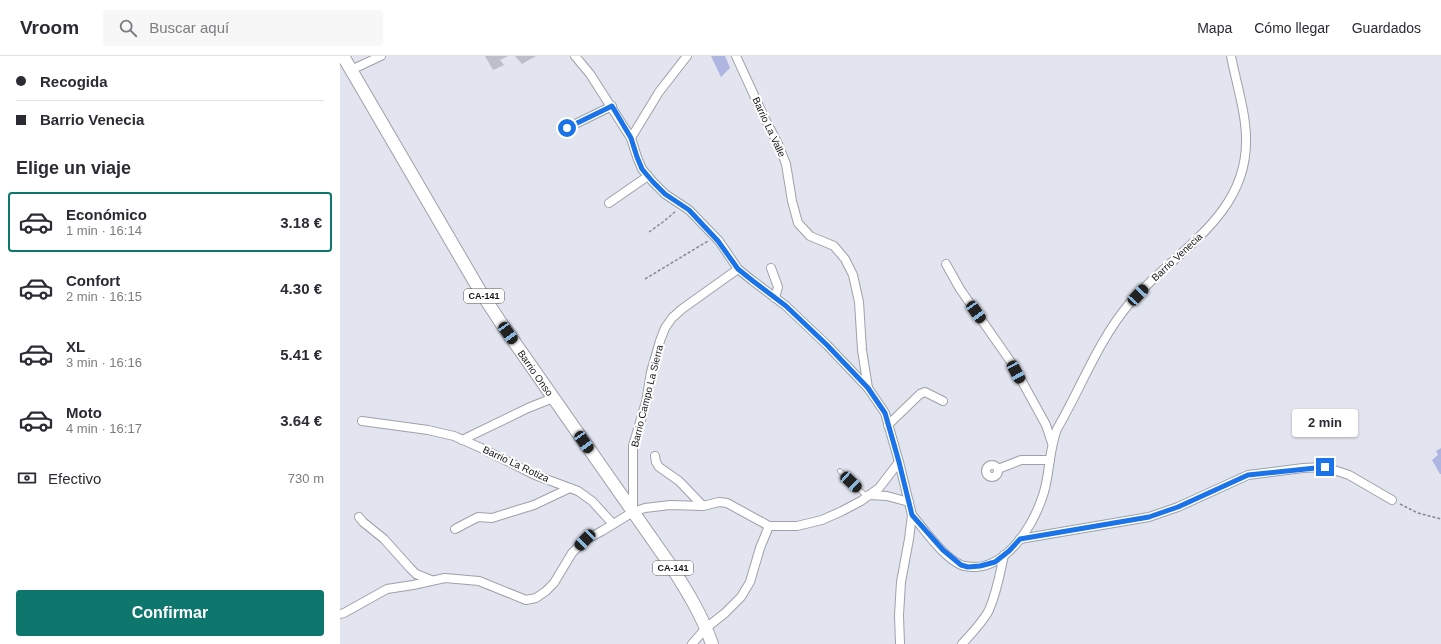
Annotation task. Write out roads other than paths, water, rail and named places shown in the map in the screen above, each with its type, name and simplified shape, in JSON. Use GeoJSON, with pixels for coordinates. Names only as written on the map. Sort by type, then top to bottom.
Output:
{"type":"FeatureCollection","features":[{"type":"Feature","properties":{"kind":"main road","name":"CA-141"},"geometry":{"type":"LineString","coordinates":[[343,56],[351,70]]}},
{"type":"Feature","properties":{"kind":"main road","name":"Barrio Onso"},"geometry":{"type":"LineString","coordinates":[[351,70],[480,291],[632,512],[671,566],[689,593],[706,628]]}},
{"type":"Feature","properties":{"kind":"main road","name":"CA-141"},"geometry":{"type":"LineString","coordinates":[[706,628],[712,644]]}},
{"type":"Feature","properties":{"kind":"street"},"geometry":{"type":"LineString","coordinates":[[351,70],[381,56]]}},
{"type":"Feature","properties":{"kind":"street"},"geometry":{"type":"LineString","coordinates":[[575,56],[590,74],[612,106],[631,138],[642,169],[648,176],[665,194],[689,210],[715,237],[738,269],[786,306],[827,345],[868,388],[885,413],[912,515],[901,582],[899,616],[900,644]]}},
{"type":"Feature","properties":{"kind":"street"},"geometry":{"type":"LineString","coordinates":[[631,138],[659,92],[687,56]]}},
{"type":"Feature","properties":{"kind":"street","name":"Barrio La Valle"},"geometry":{"type":"LineString","coordinates":[[736,56],[786,164],[792,201],[798,223],[810,236],[834,246],[845,258],[853,275],[859,302],[862,350],[868,388]]}},
{"type":"Feature","properties":{"kind":"street","name":"Barrio Venecia"},"geometry":{"type":"LineString","coordinates":[[912,515],[943,550],[961,565],[968,567],[980,566],[995,562],[1020,539],[1033,519],[1044,493],[1052,443],[1057,429],[1067,413],[1089,367],[1113,326],[1129,304],[1216,220],[1223,212],[1235,189],[1245,163],[1246,142],[1244,122],[1231,56]]}},
{"type":"Feature","properties":{"kind":"street"},"geometry":{"type":"LineString","coordinates":[[567,128],[612,106]]}},
{"type":"Feature","properties":{"kind":"street"},"geometry":{"type":"LineString","coordinates":[[609,203],[648,176]]}},
{"type":"Feature","properties":{"kind":"street","name":"Barrio Venecia"},"geometry":{"type":"LineString","coordinates":[[946,264],[960,290],[1013,365],[1046,425],[1052,443]]}},
{"type":"Feature","properties":{"kind":"street"},"geometry":{"type":"LineString","coordinates":[[771,268],[778,287],[775,298]]}},
{"type":"Feature","properties":{"kind":"street","name":"Barrio Campo La Sierra"},"geometry":{"type":"LineString","coordinates":[[632,512],[633,446],[646,402],[654,360],[666,328],[672,318],[682,309],[738,269]]}},
{"type":"Feature","properties":{"kind":"street"},"geometry":{"type":"LineString","coordinates":[[888,425],[920,394],[925,392],[943,401]]}},
{"type":"Feature","properties":{"kind":"street","name":"Barrio La Rotiza"},"geometry":{"type":"LineString","coordinates":[[462,440],[528,408],[553,398]]}},
{"type":"Feature","properties":{"kind":"street","name":"Barrio La Rotiza"},"geometry":{"type":"LineString","coordinates":[[362,421],[428,430],[454,436],[535,475],[578,491],[592,501],[613,524]]}},
{"type":"Feature","properties":{"kind":"street"},"geometry":{"type":"LineString","coordinates":[[655,456],[659,467],[679,481],[702,506]]}},
{"type":"Feature","properties":{"kind":"street"},"geometry":{"type":"LineString","coordinates":[[998,469],[1021,460],[1050,460]]}},
{"type":"Feature","properties":{"kind":"street"},"geometry":{"type":"LineString","coordinates":[[340,614],[387,589],[445,578],[479,581],[526,600],[536,598],[554,583],[572,553],[585,540],[632,512],[645,508],[670,505],[702,506],[719,502],[727,503],[769,526],[797,526],[822,520],[861,501],[879,488],[899,462]]}},
{"type":"Feature","properties":{"kind":"street"},"geometry":{"type":"LineString","coordinates":[[1020,539],[1149,517],[1178,507],[1248,475],[1304,468],[1325,467],[1349,475],[1392,500]]}},
{"type":"Feature","properties":{"kind":"street","name":"Barrio La Rotiza"},"geometry":{"type":"LineString","coordinates":[[455,529],[478,517],[492,518],[534,505],[570,488]]}},
{"type":"Feature","properties":{"kind":"street"},"geometry":{"type":"LineString","coordinates":[[869,495],[887,496],[909,502]]}},
{"type":"Feature","properties":{"kind":"street"},"geometry":{"type":"LineString","coordinates":[[359,516],[363,522],[384,539],[416,574],[431,580]]}},
{"type":"Feature","properties":{"kind":"street"},"geometry":{"type":"LineString","coordinates":[[692,644],[706,628],[726,613],[741,597],[750,582],[760,548],[769,526]]}},
{"type":"Feature","properties":{"kind":"street"},"geometry":{"type":"LineString","coordinates":[[962,644],[989,611],[997,587],[1004,555]]}},
{"type":"Feature","properties":{"kind":"lane"},"geometry":{"type":"LineString","coordinates":[[840,472],[863,493],[869,495]]}}]}
